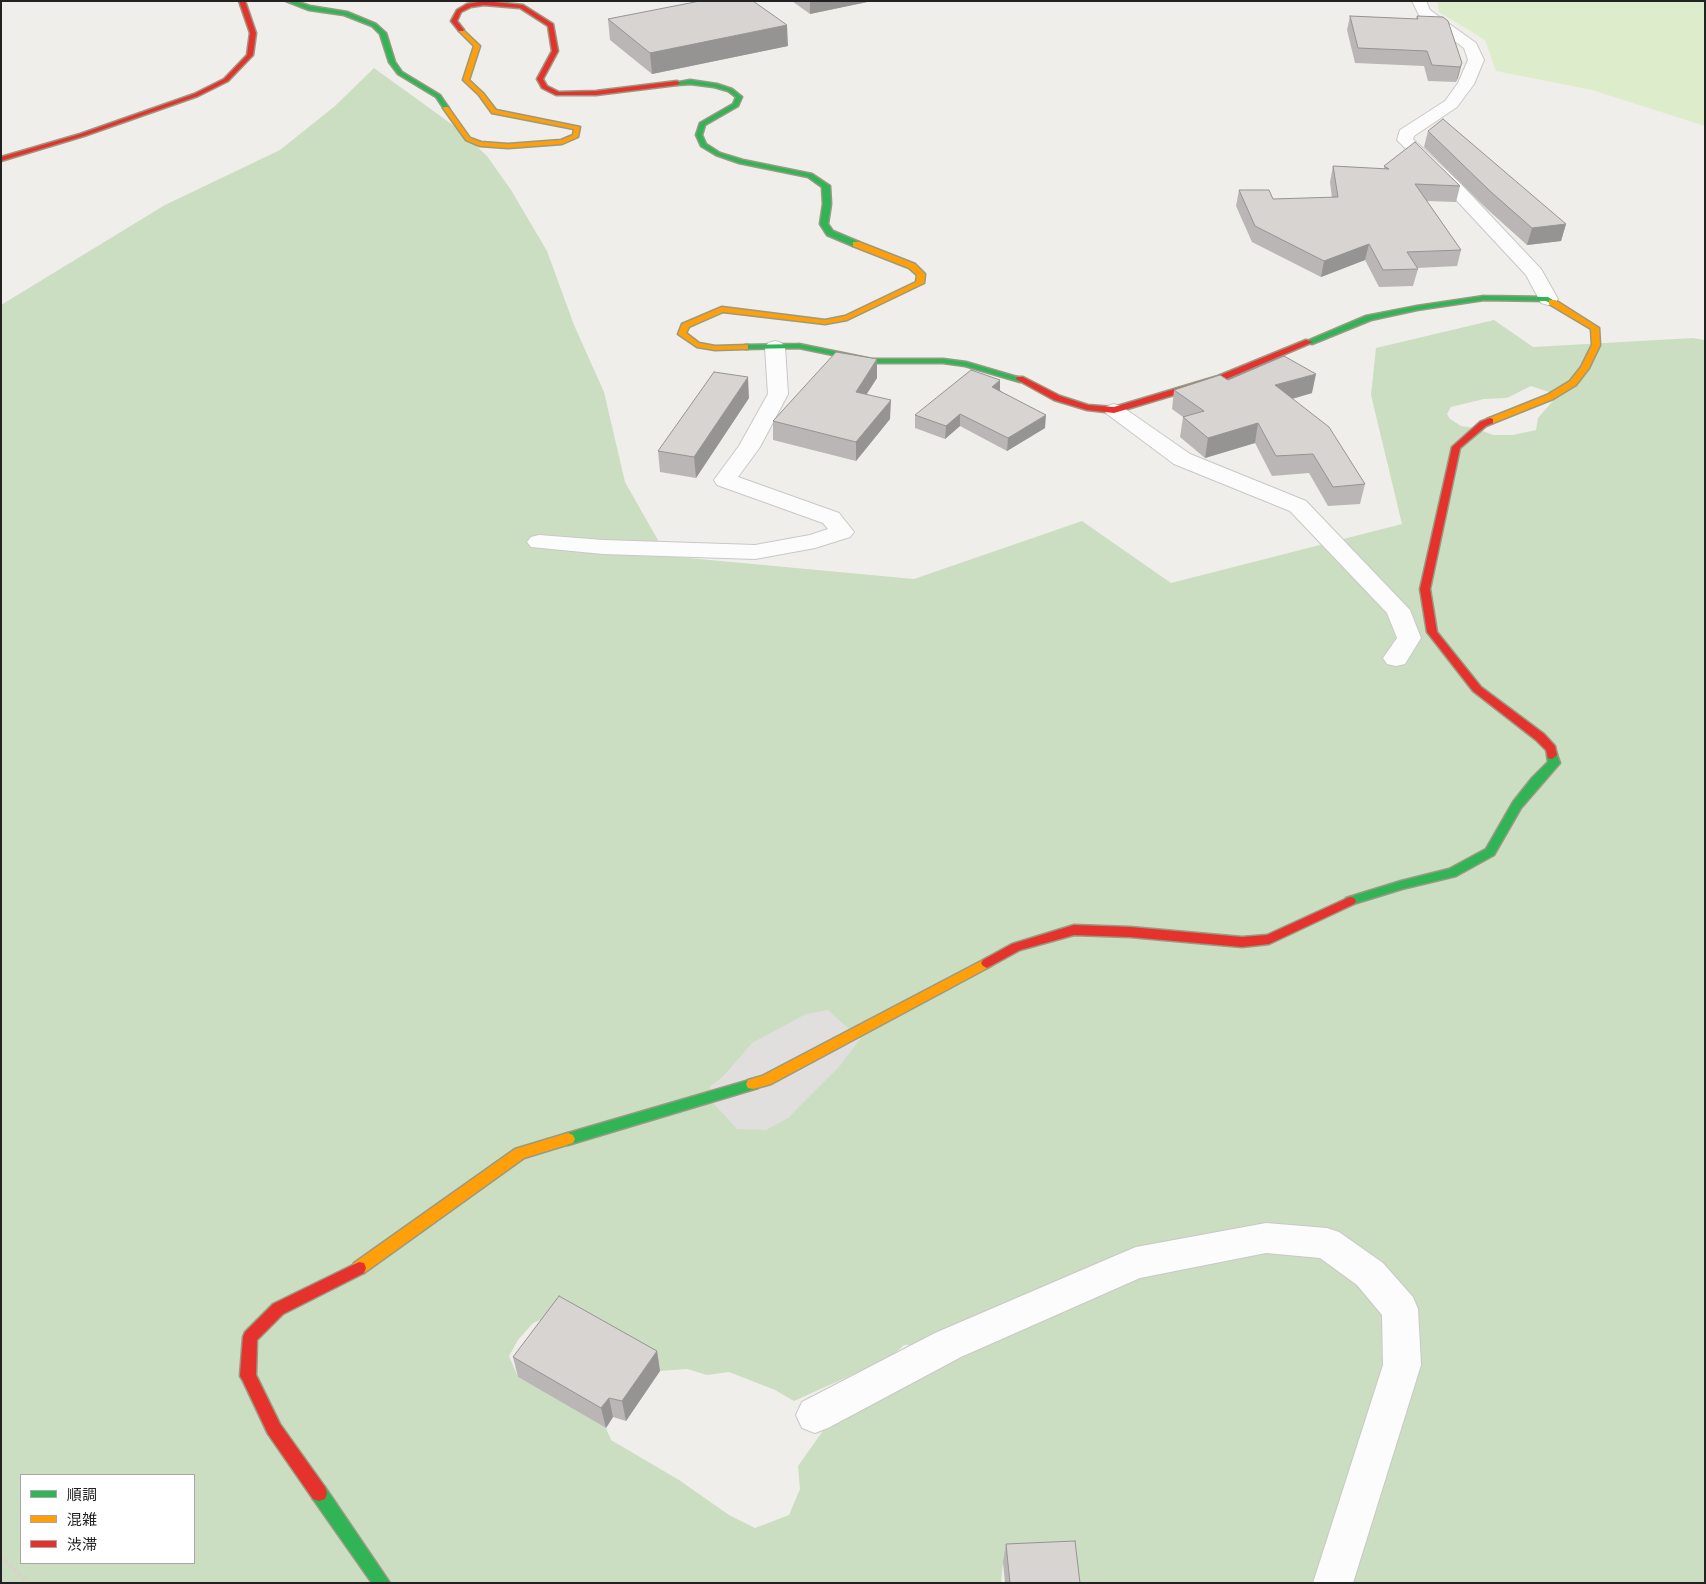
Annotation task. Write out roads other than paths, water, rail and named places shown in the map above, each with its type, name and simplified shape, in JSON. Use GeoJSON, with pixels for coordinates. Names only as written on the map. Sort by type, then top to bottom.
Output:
{"type":"FeatureCollection","features":[{"type":"Feature","properties":{"kind":"street"},"geometry":{"type":"LineString","coordinates":[[1,159],[82,135],[187,98],[226,80],[250,55],[253,33],[242,1]]}},
{"type":"Feature","properties":{"kind":"street"},"geometry":{"type":"LineString","coordinates":[[289,1],[309,8],[345,14],[374,25],[383,33],[392,62],[400,73],[438,96],[468,139],[480,144],[527,146],[562,142],[576,136],[578,128],[494,112],[481,94],[466,80],[477,46],[459,30],[454,21],[468,3],[521,6],[551,25],[555,51],[540,79],[544,87],[558,94],[596,93],[690,82],[715,85],[730,90],[739,97],[736,105],[702,124],[699,135],[703,146],[718,154],[741,162],[810,175],[826,186],[827,204],[824,224],[830,234],[912,266],[921,274],[920,283],[848,318],[825,322],[722,309],[685,326],[682,334],[697,345],[715,348],[799,346],[872,361],[943,361],[966,364],[1023,380],[1057,398],[1087,406],[1114,410],[1221,378],[1369,318],[1417,308],[1484,298],[1548,299]]}},
{"type":"Feature","properties":{"kind":"street"},"geometry":{"type":"LineString","coordinates":[[382,1583],[274,1430],[248,1376],[250,1337],[278,1309],[367,1264],[520,1153],[766,1080],[1016,947],[1074,930],[1130,932],[1242,942],[1269,939],[1348,902],[1401,885],[1452,873],[1490,852],[1517,805],[1554,763],[1550,749],[1540,737],[1477,689],[1432,632],[1425,589],[1456,447],[1483,424],[1550,398],[1573,383],[1585,368],[1596,345],[1595,328],[1548,299],[1534,273],[1452,185],[1405,140],[1406,134],[1451,104],[1466,84],[1476,60],[1471,46],[1424,12],[1419,1]]}},
{"type":"Feature","properties":{"kind":"street"},"geometry":{"type":"LineString","coordinates":[[539,542],[603,547],[755,552],[815,541],[842,532],[831,518],[724,480],[749,447],[778,394],[775,347]]}},
{"type":"Feature","properties":{"kind":"street"},"geometry":{"type":"LineString","coordinates":[[1114,410],[1182,459],[1298,506],[1355,563],[1398,610],[1409,638],[1396,658]]}},
{"type":"Feature","properties":{"kind":"street"},"geometry":{"type":"LineString","coordinates":[[815,1415],[948,1345],[1136,1263],[1266,1238],[1327,1243],[1370,1274],[1400,1309],[1402,1365],[1333,1583]]}}]}
